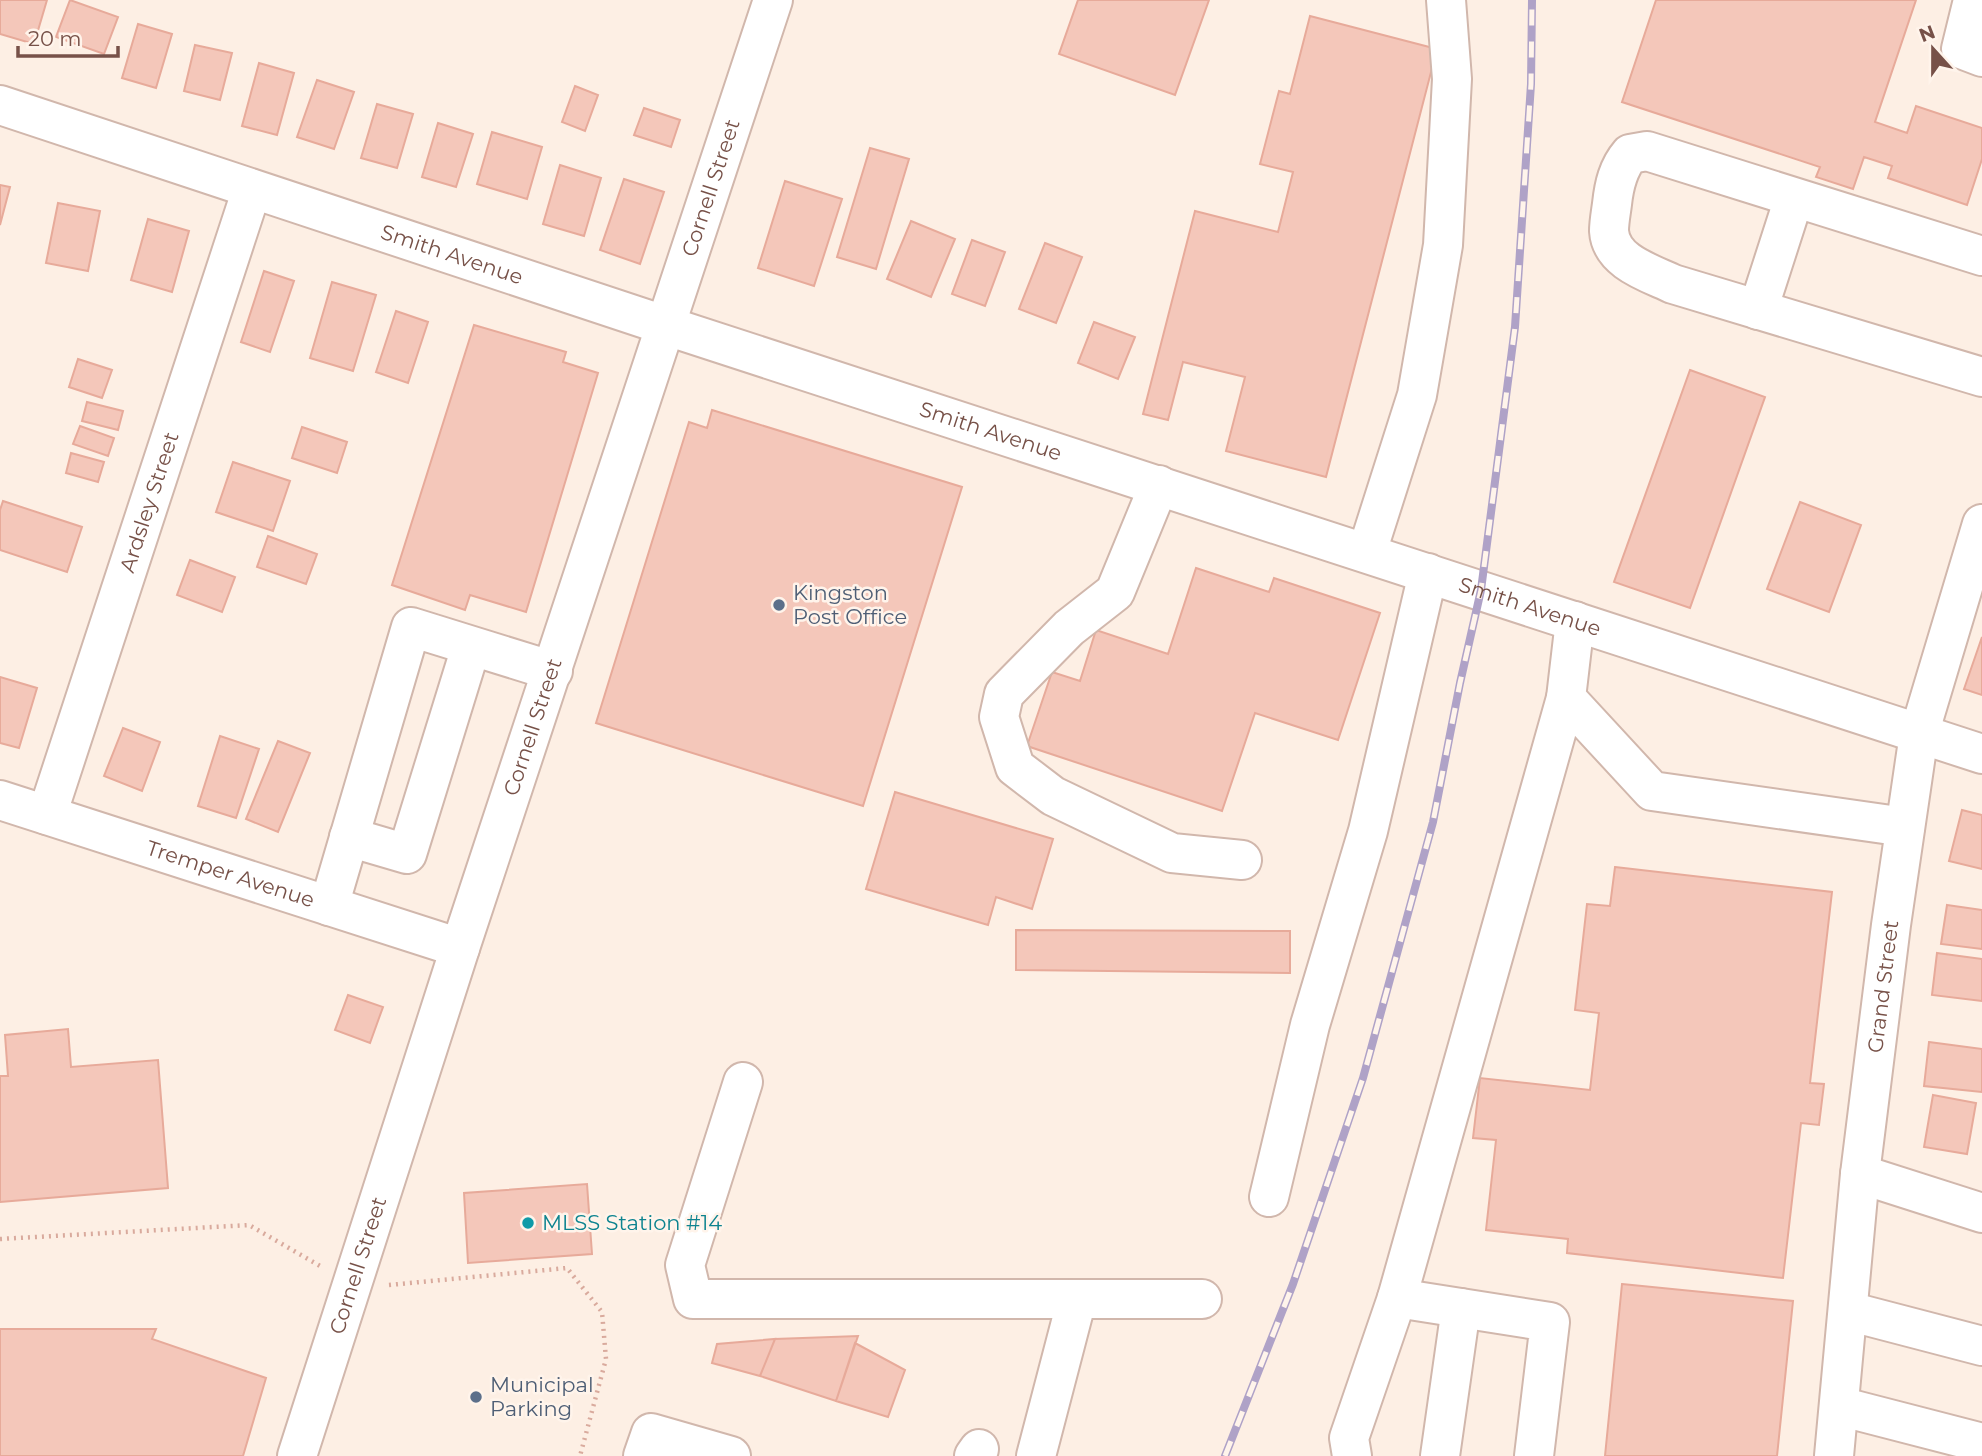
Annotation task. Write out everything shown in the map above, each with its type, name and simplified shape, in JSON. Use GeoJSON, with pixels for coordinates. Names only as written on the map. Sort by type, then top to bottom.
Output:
{"type":"FeatureCollection","features":[{"type":"Feature","properties":{"kind":"street","name":"Cornell Street"},"geometry":{"type":"LineString","coordinates":[[297,1456],[356,1279],[460,948],[667,326],[772,0]]}},
{"type":"Feature","properties":{"kind":"street"},"geometry":{"type":"LineString","coordinates":[[1367,552],[1417,395],[1443,245],[1452,79],[1446,0]]}},
{"type":"Feature","properties":{"kind":"street"},"geometry":{"type":"LineString","coordinates":[[1973,0],[1961,49],[1982,57]]}},
{"type":"Feature","properties":{"kind":"street","name":"Smith Avenue"},"geometry":{"type":"LineString","coordinates":[[0,105],[667,326],[1982,754]]}},
{"type":"Feature","properties":{"kind":"street"},"geometry":{"type":"LineString","coordinates":[[1982,256],[1647,151],[1630,154],[1623,162],[1615,184],[1609,233],[1615,247],[1629,264],[1673,284],[1982,377]]}},
{"type":"Feature","properties":{"kind":"street","name":"Ardsley Street"},"geometry":{"type":"LineString","coordinates":[[47,816],[252,189]]}},
{"type":"Feature","properties":{"kind":"street"},"geometry":{"type":"LineString","coordinates":[[1758,310],[1794,198]]}},
{"type":"Feature","properties":{"kind":"street"},"geometry":{"type":"LineString","coordinates":[[1159,485],[1115,592],[1069,628],[1004,694],[999,716],[1015,767],[1053,796],[1172,853],[1242,860]]}},
{"type":"Feature","properties":{"kind":"street","name":"Grand Street"},"geometry":{"type":"LineString","coordinates":[[1834,1456],[1860,1174],[1919,734],[1982,524]]}},
{"type":"Feature","properties":{"kind":"street"},"geometry":{"type":"LineString","coordinates":[[1269,1197],[1310,1025],[1368,831],[1428,573]]}},
{"type":"Feature","properties":{"kind":"street"},"geometry":{"type":"LineString","coordinates":[[1352,1456],[1349,1438],[1397,1297],[1566,698],[1575,621]]}},
{"type":"Feature","properties":{"kind":"street"},"geometry":{"type":"LineString","coordinates":[[329,906],[411,627],[553,671]]}},
{"type":"Feature","properties":{"kind":"street"},"geometry":{"type":"LineString","coordinates":[[349,837],[407,854],[471,647]]}},
{"type":"Feature","properties":{"kind":"street"},"geometry":{"type":"LineString","coordinates":[[1566,698],[1651,792],[1905,827]]}},
{"type":"Feature","properties":{"kind":"street","name":"Tremper Avenue"},"geometry":{"type":"LineString","coordinates":[[0,800],[460,948]]}},
{"type":"Feature","properties":{"kind":"street"},"geometry":{"type":"LineString","coordinates":[[743,1082],[685,1265],[693,1298],[1202,1299]]}},
{"type":"Feature","properties":{"kind":"street"},"geometry":{"type":"LineString","coordinates":[[1860,1174],[1982,1213]]}},
{"type":"Feature","properties":{"kind":"street"},"geometry":{"type":"LineString","coordinates":[[1397,1297],[1550,1322],[1534,1456]]}},
{"type":"Feature","properties":{"kind":"street"},"geometry":{"type":"LineString","coordinates":[[1036,1456],[1077,1299]]}},
{"type":"Feature","properties":{"kind":"street"},"geometry":{"type":"LineString","coordinates":[[1440,1456],[1461,1308]]}},
{"type":"Feature","properties":{"kind":"street"},"geometry":{"type":"LineString","coordinates":[[1848,1311],[1982,1346]]}},
{"type":"Feature","properties":{"kind":"street"},"geometry":{"type":"LineString","coordinates":[[1839,1406],[1982,1443]]}},
{"type":"Feature","properties":{"kind":"street"},"geometry":{"type":"LineString","coordinates":[[647,1445],[731,1456]]}},
{"type":"Feature","properties":{"kind":"path"},"geometry":{"type":"LineString","coordinates":[[0,1239],[249,1225],[320,1266],[356,1279],[392,1285],[567,1268],[602,1312],[606,1359],[580,1456]]}},
{"type":"Feature","properties":{"kind":"building"},"geometry":{"type":"Polygon","coordinates":[[[0,0],[47,0],[34,44],[0,34],[0,0]]]}},
{"type":"Feature","properties":{"kind":"building"},"geometry":{"type":"Polygon","coordinates":[[[70,0],[118,17],[104,54],[56,37],[70,0]]]}},
{"type":"Feature","properties":{"kind":"building"},"geometry":{"type":"Polygon","coordinates":[[[1078,0],[1209,0],[1175,95],[1059,54],[1078,0]]]}},
{"type":"Feature","properties":{"kind":"building"},"geometry":{"type":"Polygon","coordinates":[[[1656,0],[1916,0],[1875,122],[1907,133],[1916,106],[1982,128],[1982,159],[1967,205],[1888,178],[1892,166],[1864,157],[1853,189],[1816,177],[1820,167],[1622,102],[1656,0]]]}},
{"type":"Feature","properties":{"kind":"building"},"geometry":{"type":"Polygon","coordinates":[[[1310,16],[1437,49],[1326,477],[1226,451],[1245,377],[1183,362],[1168,420],[1143,414],[1195,211],[1278,232],[1293,172],[1260,164],[1279,91],[1290,94],[1310,16]]]}},
{"type":"Feature","properties":{"kind":"building"},"geometry":{"type":"Polygon","coordinates":[[[138,24],[172,34],[156,88],[122,78],[138,24]]]}},
{"type":"Feature","properties":{"kind":"building"},"geometry":{"type":"Polygon","coordinates":[[[195,45],[232,53],[220,100],[184,91],[195,45]]]}},
{"type":"Feature","properties":{"kind":"building"},"geometry":{"type":"Polygon","coordinates":[[[259,63],[294,73],[277,135],[242,126],[259,63]]]}},
{"type":"Feature","properties":{"kind":"building"},"geometry":{"type":"Polygon","coordinates":[[[317,80],[354,92],[334,149],[297,137],[317,80]]]}},
{"type":"Feature","properties":{"kind":"building"},"geometry":{"type":"Polygon","coordinates":[[[575,86],[598,95],[585,131],[562,122],[575,86]]]}},
{"type":"Feature","properties":{"kind":"building"},"geometry":{"type":"Polygon","coordinates":[[[377,104],[413,114],[397,168],[361,158],[377,104]]]}},
{"type":"Feature","properties":{"kind":"building"},"geometry":{"type":"Polygon","coordinates":[[[644,108],[680,120],[671,147],[634,135],[644,108]]]}},
{"type":"Feature","properties":{"kind":"building"},"geometry":{"type":"Polygon","coordinates":[[[438,123],[473,134],[456,187],[422,177],[438,123]]]}},
{"type":"Feature","properties":{"kind":"building"},"geometry":{"type":"Polygon","coordinates":[[[492,132],[542,147],[527,199],[477,184],[492,132]]]}},
{"type":"Feature","properties":{"kind":"building"},"geometry":{"type":"Polygon","coordinates":[[[870,148],[909,159],[876,269],[837,257],[870,148]]]}},
{"type":"Feature","properties":{"kind":"building"},"geometry":{"type":"Polygon","coordinates":[[[560,165],[601,178],[584,236],[543,224],[560,165]]]}},
{"type":"Feature","properties":{"kind":"building"},"geometry":{"type":"Polygon","coordinates":[[[624,179],[664,192],[640,264],[600,250],[624,179]]]}},
{"type":"Feature","properties":{"kind":"building"},"geometry":{"type":"Polygon","coordinates":[[[785,181],[842,199],[814,286],[758,268],[785,181]]]}},
{"type":"Feature","properties":{"kind":"building"},"geometry":{"type":"Polygon","coordinates":[[[0,185],[10,187],[0,225],[0,185]]]}},
{"type":"Feature","properties":{"kind":"building"},"geometry":{"type":"Polygon","coordinates":[[[58,203],[100,211],[88,271],[46,263],[58,203]]]}},
{"type":"Feature","properties":{"kind":"building"},"geometry":{"type":"Polygon","coordinates":[[[148,219],[189,231],[172,292],[131,280],[148,219]]]}},
{"type":"Feature","properties":{"kind":"building"},"geometry":{"type":"Polygon","coordinates":[[[911,221],[955,239],[931,297],[887,279],[911,221]]]}},
{"type":"Feature","properties":{"kind":"building"},"geometry":{"type":"Polygon","coordinates":[[[972,240],[1005,252],[985,306],[952,294],[972,240]]]}},
{"type":"Feature","properties":{"kind":"building"},"geometry":{"type":"Polygon","coordinates":[[[1045,243],[1082,257],[1056,323],[1019,309],[1045,243]]]}},
{"type":"Feature","properties":{"kind":"building"},"geometry":{"type":"Polygon","coordinates":[[[264,271],[294,281],[270,352],[241,342],[264,271]]]}},
{"type":"Feature","properties":{"kind":"building"},"geometry":{"type":"Polygon","coordinates":[[[332,282],[376,295],[353,371],[310,358],[332,282]]]}},
{"type":"Feature","properties":{"kind":"building"},"geometry":{"type":"Polygon","coordinates":[[[396,311],[428,322],[408,383],[376,372],[396,311]]]}},
{"type":"Feature","properties":{"kind":"building"},"geometry":{"type":"Polygon","coordinates":[[[1094,322],[1135,337],[1118,379],[1078,363],[1094,322]]]}},
{"type":"Feature","properties":{"kind":"building"},"geometry":{"type":"Polygon","coordinates":[[[474,325],[566,352],[563,362],[598,373],[526,612],[470,595],[465,610],[392,585],[474,325]]]}},
{"type":"Feature","properties":{"kind":"building"},"geometry":{"type":"Polygon","coordinates":[[[78,359],[112,370],[102,398],[69,387],[78,359]]]}},
{"type":"Feature","properties":{"kind":"building"},"geometry":{"type":"Polygon","coordinates":[[[1690,370],[1765,397],[1690,608],[1614,582],[1690,370]]]}},
{"type":"Feature","properties":{"kind":"building"},"geometry":{"type":"Polygon","coordinates":[[[87,402],[123,411],[118,430],[82,421],[87,402]]]}},
{"type":"Feature","properties":{"kind":"building","name":"Kingston Post Office"},"geometry":{"type":"Polygon","coordinates":[[[712,410],[962,487],[863,806],[596,723],[689,422],[707,428],[712,410]]]}},
{"type":"Feature","properties":{"kind":"building"},"geometry":{"type":"Polygon","coordinates":[[[80,426],[114,438],[108,456],[73,444],[80,426]]]}},
{"type":"Feature","properties":{"kind":"building"},"geometry":{"type":"Polygon","coordinates":[[[302,427],[347,442],[337,473],[292,458],[302,427]]]}},
{"type":"Feature","properties":{"kind":"building"},"geometry":{"type":"Polygon","coordinates":[[[71,453],[104,462],[98,482],[66,473],[71,453]]]}},
{"type":"Feature","properties":{"kind":"building"},"geometry":{"type":"Polygon","coordinates":[[[233,462],[290,481],[273,531],[216,512],[233,462]]]}},
{"type":"Feature","properties":{"kind":"building"},"geometry":{"type":"Polygon","coordinates":[[[3,501],[82,527],[67,572],[0,550],[0,510],[3,501]]]}},
{"type":"Feature","properties":{"kind":"building"},"geometry":{"type":"Polygon","coordinates":[[[1800,502],[1861,525],[1829,612],[1767,589],[1800,502]]]}},
{"type":"Feature","properties":{"kind":"building"},"geometry":{"type":"Polygon","coordinates":[[[268,536],[317,554],[306,584],[257,567],[268,536]]]}},
{"type":"Feature","properties":{"kind":"building"},"geometry":{"type":"Polygon","coordinates":[[[190,560],[235,577],[222,612],[177,595],[190,560]]]}},
{"type":"Feature","properties":{"kind":"building"},"geometry":{"type":"Polygon","coordinates":[[[1196,568],[1269,592],[1274,578],[1380,613],[1338,740],[1255,713],[1222,811],[1027,746],[1052,672],[1080,681],[1096,630],[1168,654],[1196,568]]]}},
{"type":"Feature","properties":{"kind":"building"},"geometry":{"type":"Polygon","coordinates":[[[1982,637],[1982,695],[1964,689],[1982,637]]]}},
{"type":"Feature","properties":{"kind":"building"},"geometry":{"type":"Polygon","coordinates":[[[0,677],[37,688],[19,748],[0,743],[0,677]]]}},
{"type":"Feature","properties":{"kind":"building"},"geometry":{"type":"Polygon","coordinates":[[[123,728],[160,742],[142,791],[104,776],[123,728]]]}},
{"type":"Feature","properties":{"kind":"building"},"geometry":{"type":"Polygon","coordinates":[[[220,736],[259,749],[236,818],[198,806],[220,736]]]}},
{"type":"Feature","properties":{"kind":"building"},"geometry":{"type":"Polygon","coordinates":[[[278,741],[310,753],[278,832],[246,819],[278,741]]]}},
{"type":"Feature","properties":{"kind":"building"},"geometry":{"type":"Polygon","coordinates":[[[895,792],[1053,839],[1032,909],[996,897],[988,925],[866,889],[895,792]]]}},
{"type":"Feature","properties":{"kind":"building"},"geometry":{"type":"Polygon","coordinates":[[[1962,810],[1982,815],[1982,869],[1949,861],[1962,810]]]}},
{"type":"Feature","properties":{"kind":"building"},"geometry":{"type":"Polygon","coordinates":[[[1615,867],[1832,892],[1810,1083],[1824,1084],[1819,1125],[1801,1123],[1783,1278],[1567,1253],[1568,1239],[1486,1230],[1496,1140],[1473,1138],[1480,1078],[1590,1090],[1599,1013],[1575,1010],[1587,904],[1610,906],[1615,867]]]}},
{"type":"Feature","properties":{"kind":"building"},"geometry":{"type":"Polygon","coordinates":[[[1947,905],[1982,910],[1982,949],[1941,944],[1947,905]]]}},
{"type":"Feature","properties":{"kind":"building"},"geometry":{"type":"Polygon","coordinates":[[[1016,930],[1290,931],[1290,973],[1016,970],[1016,930]]]}},
{"type":"Feature","properties":{"kind":"building"},"geometry":{"type":"Polygon","coordinates":[[[1937,953],[1982,959],[1982,1001],[1932,995],[1937,953]]]}},
{"type":"Feature","properties":{"kind":"building"},"geometry":{"type":"Polygon","coordinates":[[[348,995],[383,1007],[370,1043],[335,1030],[348,995]]]}},
{"type":"Feature","properties":{"kind":"building"},"geometry":{"type":"Polygon","coordinates":[[[68,1029],[71,1067],[158,1060],[168,1188],[0,1202],[0,1076],[8,1076],[5,1035],[68,1029]]]}},
{"type":"Feature","properties":{"kind":"building"},"geometry":{"type":"Polygon","coordinates":[[[1929,1042],[1982,1049],[1982,1092],[1924,1086],[1929,1042]]]}},
{"type":"Feature","properties":{"kind":"building"},"geometry":{"type":"Polygon","coordinates":[[[1933,1095],[1976,1103],[1967,1154],[1924,1147],[1933,1095]]]}},
{"type":"Feature","properties":{"kind":"building","name":"MLSS Station #14"},"geometry":{"type":"Polygon","coordinates":[[[587,1184],[592,1254],[468,1263],[464,1193],[587,1184]]]}},
{"type":"Feature","properties":{"kind":"building"},"geometry":{"type":"Polygon","coordinates":[[[1622,1284],[1793,1301],[1777,1456],[1605,1456],[1622,1284]]]}},
{"type":"Feature","properties":{"kind":"building"},"geometry":{"type":"Polygon","coordinates":[[[0,1329],[156,1329],[152,1339],[266,1378],[243,1456],[0,1456],[0,1329]]]}},
{"type":"Feature","properties":{"kind":"building"},"geometry":{"type":"Polygon","coordinates":[[[858,1336],[836,1401],[760,1376],[775,1339],[858,1336]]]}},
{"type":"Feature","properties":{"kind":"building"},"geometry":{"type":"Polygon","coordinates":[[[775,1339],[760,1376],[712,1363],[717,1344],[775,1339]]]}},
{"type":"Feature","properties":{"kind":"building"},"geometry":{"type":"Polygon","coordinates":[[[855,1343],[905,1370],[888,1417],[836,1401],[855,1343]]]}},
{"type":"Feature","properties":{"kind":"railway"},"geometry":{"type":"LineString","coordinates":[[1225,1456],[1293,1284],[1363,1078],[1433,822],[1481,590],[1515,327],[1531,84],[1532,0]]}},
{"type":"Feature","properties":{"kind":"place","name":"Kingston Post Office"},"geometry":{"type":"Point","coordinates":[779,605]}},
{"type":"Feature","properties":{"kind":"place","name":"MLSS Station #14"},"geometry":{"type":"Point","coordinates":[528,1223]}},
{"type":"Feature","properties":{"kind":"place","name":"Municipal Parking"},"geometry":{"type":"Point","coordinates":[476,1397]}}]}
